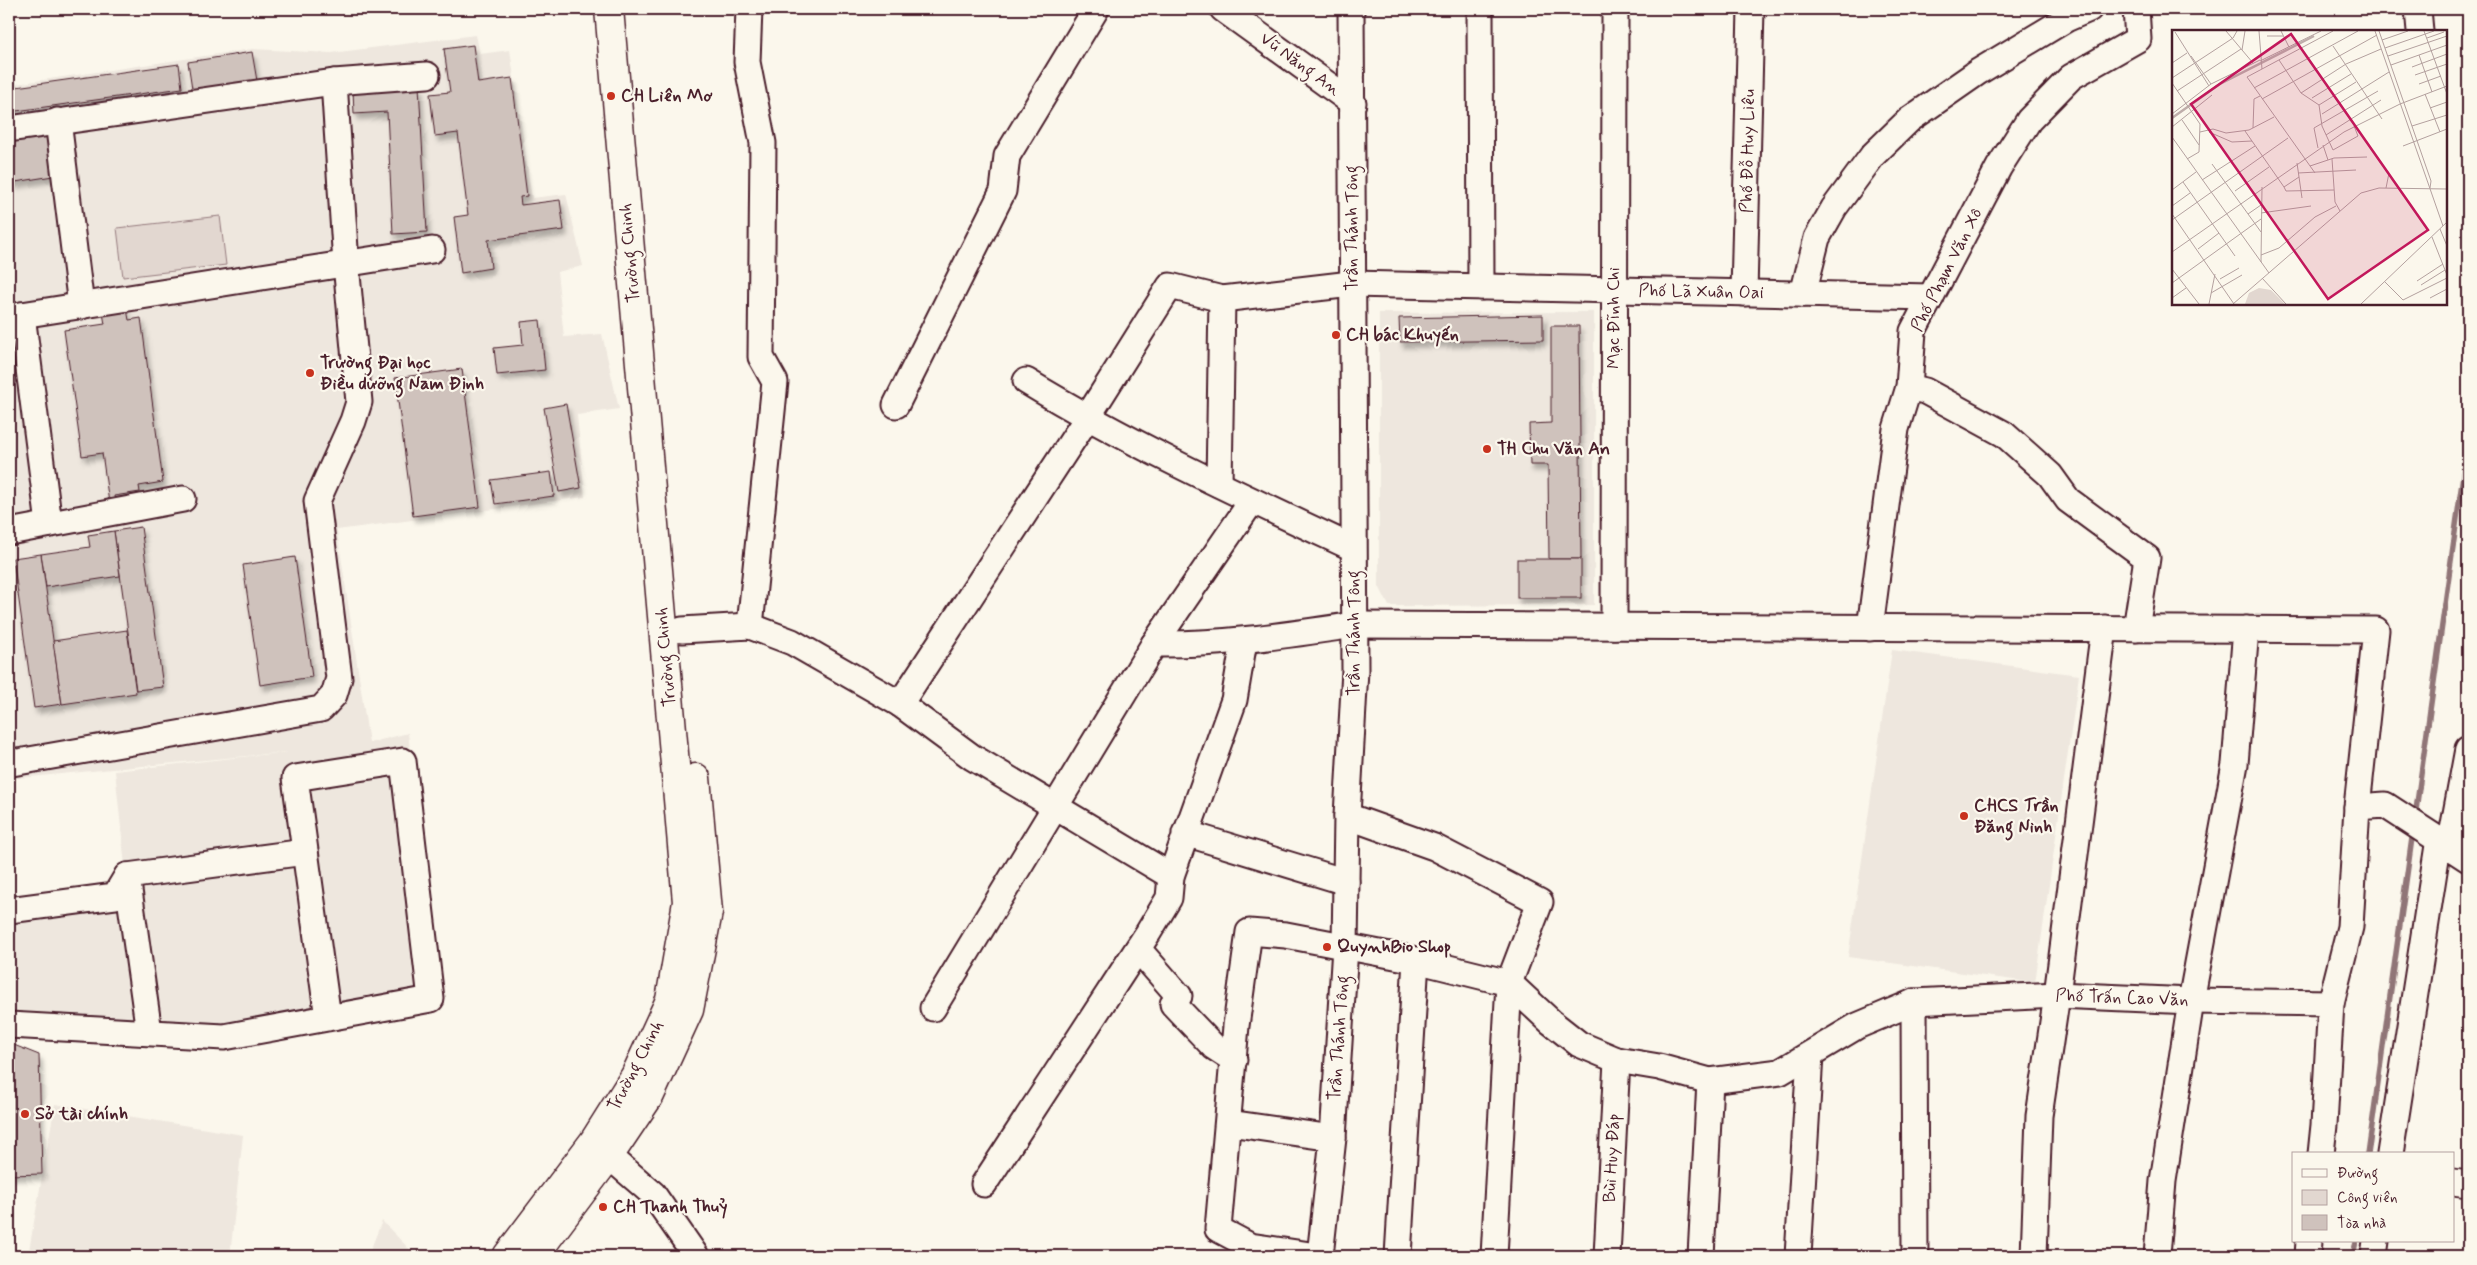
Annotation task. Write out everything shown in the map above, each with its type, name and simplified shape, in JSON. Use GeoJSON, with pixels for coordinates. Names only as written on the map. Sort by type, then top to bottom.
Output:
{"type":"FeatureCollection","features":[{"type":"Feature","properties":{"kind":"main road","name":"Trường Chinh"},"geometry":{"type":"LineString","coordinates":[[508,1256],[594,1141],[635,1076],[670,1000],[686,902],[609,9]]}},
{"type":"Feature","properties":{"kind":"main road","name":"Trường Chinh"},"geometry":{"type":"LineString","coordinates":[[534,1256],[609,1156],[650,1095],[689,1010],[708,912],[626,9]]}},
{"type":"Feature","properties":{"kind":"street"},"geometry":{"type":"LineString","coordinates":[[749,9],[747,62],[764,143],[761,357],[775,382],[750,626]]}},
{"type":"Feature","properties":{"kind":"street"},"geometry":{"type":"LineString","coordinates":[[896,405],[1003,191],[1007,156],[1096,9]]}},
{"type":"Feature","properties":{"kind":"street","name":"Vũ Năng An"},"geometry":{"type":"LineString","coordinates":[[1222,9],[1353,103]]}},
{"type":"Feature","properties":{"kind":"street","name":"Trần Thánh Tông"},"geometry":{"type":"LineString","coordinates":[[1318,1256],[1333,1138],[1345,947],[1347,816],[1356,670],[1351,284],[1353,103],[1351,9]]}},
{"type":"Feature","properties":{"kind":"street"},"geometry":{"type":"LineString","coordinates":[[1480,9],[1481,287]]}},
{"type":"Feature","properties":{"kind":"street","name":"Mạc Đĩnh Chi"},"geometry":{"type":"LineString","coordinates":[[1614,626],[1615,9]]}},
{"type":"Feature","properties":{"kind":"street","name":"Phố Đỗ Huy Liêu"},"geometry":{"type":"LineString","coordinates":[[1744,293],[1751,9]]}},
{"type":"Feature","properties":{"kind":"street"},"geometry":{"type":"LineString","coordinates":[[1803,294],[1817,238],[1834,208],[1873,155],[1909,120],[1978,72],[2066,19],[2089,9]]}},
{"type":"Feature","properties":{"kind":"street","name":"Phố Phạm Văn Xô"},"geometry":{"type":"LineString","coordinates":[[1870,628],[1896,429],[1909,387],[1913,331],[1999,167],[2029,120],[2071,77],[2138,39],[2136,9]]}},
{"type":"Feature","properties":{"kind":"street"},"geometry":{"type":"LineString","coordinates":[[2418,9],[2420,30]]}},
{"type":"Feature","properties":{"kind":"street"},"geometry":{"type":"LineString","coordinates":[[9,129],[334,82],[427,76]]}},
{"type":"Feature","properties":{"kind":"street"},"geometry":{"type":"LineString","coordinates":[[9,759],[12,763],[322,709],[334,695],[339,678],[317,501],[353,421],[359,402],[346,264],[334,82]]}},
{"type":"Feature","properties":{"kind":"street"},"geometry":{"type":"LineString","coordinates":[[58,121],[81,306]]}},
{"type":"Feature","properties":{"kind":"street"},"geometry":{"type":"LineString","coordinates":[[49,524],[15,316],[432,250]]}},
{"type":"Feature","properties":{"kind":"street","name":"Phố Lã Xuân Oai"},"geometry":{"type":"LineString","coordinates":[[1222,299],[1351,284],[1931,297]]}},
{"type":"Feature","properties":{"kind":"street"},"geometry":{"type":"LineString","coordinates":[[900,704],[1087,418],[1170,286],[1222,299],[1219,484]]}},
{"type":"Feature","properties":{"kind":"street"},"geometry":{"type":"LineString","coordinates":[[1026,381],[1087,418],[1252,501],[1353,548]]}},
{"type":"Feature","properties":{"kind":"street"},"geometry":{"type":"LineString","coordinates":[[1909,387],[1925,391],[2004,434],[2050,475],[2068,500],[2147,558],[2136,629]]}},
{"type":"Feature","properties":{"kind":"street"},"geometry":{"type":"LineString","coordinates":[[9,532],[183,499]]}},
{"type":"Feature","properties":{"kind":"street"},"geometry":{"type":"LineString","coordinates":[[934,1008],[1154,644],[1252,501]]}},
{"type":"Feature","properties":{"kind":"street"},"geometry":{"type":"LineString","coordinates":[[1154,644],[1200,644],[1244,641],[1354,625],[2376,630],[2357,807],[2350,927],[2331,1003],[2321,1152]]}},
{"type":"Feature","properties":{"kind":"street"},"geometry":{"type":"LineString","coordinates":[[682,630],[750,626],[792,642],[900,704],[972,757],[1171,876]]}},
{"type":"Feature","properties":{"kind":"street"},"geometry":{"type":"LineString","coordinates":[[2034,1256],[2039,1116],[2057,995],[2104,628]]}},
{"type":"Feature","properties":{"kind":"street"},"geometry":{"type":"LineString","coordinates":[[2157,1256],[2164,1181],[2191,1001],[2236,764],[2246,629]]}},
{"type":"Feature","properties":{"kind":"street"},"geometry":{"type":"LineString","coordinates":[[984,1184],[1169,898],[1171,876],[1234,700],[1244,641]]}},
{"type":"Feature","properties":{"kind":"street"},"geometry":{"type":"LineString","coordinates":[[9,1025],[224,1037],[328,1018],[431,999],[403,761],[295,778],[328,1018]]}},
{"type":"Feature","properties":{"kind":"street"},"geometry":{"type":"LineString","coordinates":[[2390,1152],[2445,843],[2467,762]]}},
{"type":"Feature","properties":{"kind":"street"},"geometry":{"type":"LineString","coordinates":[[2357,807],[2385,806],[2445,843]]}},
{"type":"Feature","properties":{"kind":"street"},"geometry":{"type":"LineString","coordinates":[[1347,816],[1434,847],[1540,902],[1509,983],[1494,1256]]}},
{"type":"Feature","properties":{"kind":"street"},"geometry":{"type":"LineString","coordinates":[[1185,834],[1346,882]]}},
{"type":"Feature","properties":{"kind":"street"},"geometry":{"type":"LineString","coordinates":[[126,876],[305,852]]}},
{"type":"Feature","properties":{"kind":"street"},"geometry":{"type":"LineString","coordinates":[[9,910],[115,896],[126,876]]}},
{"type":"Feature","properties":{"kind":"street"},"geometry":{"type":"LineString","coordinates":[[126,876],[148,1032]]}},
{"type":"Feature","properties":{"kind":"street"},"geometry":{"type":"LineString","coordinates":[[1318,1256],[1250,1246],[1218,1228],[1234,1060],[1249,932],[1286,934],[1416,960],[1461,973],[1509,983],[1550,1022],[1579,1044],[1617,1060],[1659,1067],[1710,1081],[1780,1072],[1857,1026],[1914,1002],[1915,1256]]}},
{"type":"Feature","properties":{"kind":"street"},"geometry":{"type":"LineString","coordinates":[[1138,948],[1179,996],[1173,1004],[1214,1047],[1234,1060]]}},
{"type":"Feature","properties":{"kind":"street"},"geometry":{"type":"LineString","coordinates":[[1398,1256],[1416,960]]}},
{"type":"Feature","properties":{"kind":"street","name":"Phố Trấn Cao Văn"},"geometry":{"type":"LineString","coordinates":[[1914,1002],[2057,995],[2191,1001],[2331,1003]]}},
{"type":"Feature","properties":{"kind":"street"},"geometry":{"type":"LineString","coordinates":[[1798,1256],[1810,1054]]}},
{"type":"Feature","properties":{"kind":"street","name":"Bùi Huy Đáp"},"geometry":{"type":"LineString","coordinates":[[1607,1256],[1617,1060]]}},
{"type":"Feature","properties":{"kind":"street"},"geometry":{"type":"LineString","coordinates":[[1701,1256],[1710,1081]]}},
{"type":"Feature","properties":{"kind":"street"},"geometry":{"type":"LineString","coordinates":[[1229,1123],[1333,1138]]}},
{"type":"Feature","properties":{"kind":"street"},"geometry":{"type":"LineString","coordinates":[[609,1156],[653,1194],[696,1256]]}},
{"type":"Feature","properties":{"kind":"street"},"geometry":{"type":"LineString","coordinates":[[2454,1182],[2468,1184]]}},
{"type":"Feature","properties":{"kind":"street"},"geometry":{"type":"LineString","coordinates":[[2308,1256],[2310,1242]]}},
{"type":"Feature","properties":{"kind":"street"},"geometry":{"type":"LineString","coordinates":[[2374,1256],[2376,1242]]}},
{"type":"Feature","properties":{"kind":"shaded area","name":"Trường Đại học Điều dưỡng Nam Định"},"geometry":{"type":"Polygon","coordinates":[[[476,35],[480,54],[510,50],[532,198],[566,194],[583,266],[557,272],[564,337],[602,334],[619,409],[577,415],[585,497],[337,530],[369,743],[408,733],[441,1008],[226,1049],[9,1033],[9,900],[109,886],[125,866],[115,771],[288,752],[9,779],[9,85],[252,49],[331,53],[476,35]]]}},
{"type":"Feature","properties":{"kind":"shaded area","name":"TH Chu Văn An"},"geometry":{"type":"Polygon","coordinates":[[[1594,312],[1594,605],[1389,606],[1379,586],[1379,313],[1594,312]]]}},
{"type":"Feature","properties":{"kind":"shaded area","name":"CHCS Trần Đăng Ninh"},"geometry":{"type":"Polygon","coordinates":[[[1892,650],[2079,675],[2035,983],[1848,957],[1892,650]]]}},
{"type":"Feature","properties":{"kind":"shaded area"},"geometry":{"type":"Polygon","coordinates":[[[55,1104],[243,1135],[230,1256],[28,1256],[55,1104]]]}},
{"type":"Feature","properties":{"kind":"shaded area"},"geometry":{"type":"Polygon","coordinates":[[[382,1221],[416,1256],[368,1256],[382,1221]]]}},
{"type":"Feature","properties":{"kind":"green space"},"geometry":{"type":"Polygon","coordinates":[[[220,216],[226,265],[123,277],[117,228],[220,216]]]}},
{"type":"Feature","properties":{"kind":"building"},"geometry":{"type":"Polygon","coordinates":[[[473,45],[478,83],[512,78],[527,196],[520,197],[521,205],[560,200],[564,230],[488,240],[491,268],[461,273],[454,217],[468,215],[458,133],[435,136],[430,94],[450,92],[444,49],[473,45]]]}},
{"type":"Feature","properties":{"kind":"building"},"geometry":{"type":"Polygon","coordinates":[[[252,52],[257,81],[193,95],[188,62],[252,52]]]}},
{"type":"Feature","properties":{"kind":"building"},"geometry":{"type":"Polygon","coordinates":[[[179,64],[182,88],[9,112],[9,88],[179,64]]]}},
{"type":"Feature","properties":{"kind":"building"},"geometry":{"type":"Polygon","coordinates":[[[419,86],[427,232],[393,234],[387,112],[354,114],[353,90],[419,86]]]}},
{"type":"Feature","properties":{"kind":"building"},"geometry":{"type":"Polygon","coordinates":[[[46,127],[53,176],[9,183],[9,133],[46,127]]]}},
{"type":"Feature","properties":{"kind":"building"},"geometry":{"type":"Polygon","coordinates":[[[127,309],[129,320],[141,318],[163,482],[139,486],[140,492],[114,496],[115,502],[109,503],[102,453],[82,456],[64,330],[105,324],[103,313],[127,309]]]}},
{"type":"Feature","properties":{"kind":"building"},"geometry":{"type":"Polygon","coordinates":[[[1543,315],[1543,340],[1400,342],[1399,318],[1543,315]]]}},
{"type":"Feature","properties":{"kind":"building"},"geometry":{"type":"Polygon","coordinates":[[[540,320],[545,370],[497,375],[494,348],[523,345],[521,322],[540,320]]]}},
{"type":"Feature","properties":{"kind":"building"},"geometry":{"type":"Polygon","coordinates":[[[1551,326],[1579,326],[1581,559],[1549,559],[1548,465],[1530,465],[1529,424],[1551,423],[1551,326]]]}},
{"type":"Feature","properties":{"kind":"building"},"geometry":{"type":"Polygon","coordinates":[[[462,369],[480,507],[413,516],[395,378],[462,369]]]}},
{"type":"Feature","properties":{"kind":"building"},"geometry":{"type":"Polygon","coordinates":[[[566,404],[581,488],[559,492],[544,408],[566,404]]]}},
{"type":"Feature","properties":{"kind":"building"},"geometry":{"type":"Polygon","coordinates":[[[551,472],[554,496],[495,504],[491,480],[551,472]]]}},
{"type":"Feature","properties":{"kind":"building"},"geometry":{"type":"Polygon","coordinates":[[[141,527],[163,687],[136,690],[114,531],[141,527]]]}},
{"type":"Feature","properties":{"kind":"building"},"geometry":{"type":"Polygon","coordinates":[[[114,531],[120,576],[46,587],[41,554],[90,547],[88,535],[114,531]]]}},
{"type":"Feature","properties":{"kind":"building"},"geometry":{"type":"Polygon","coordinates":[[[41,554],[62,704],[34,708],[13,558],[41,554]]]}},
{"type":"Feature","properties":{"kind":"building"},"geometry":{"type":"Polygon","coordinates":[[[295,557],[312,677],[260,685],[243,565],[295,557]]]}},
{"type":"Feature","properties":{"kind":"building"},"geometry":{"type":"Polygon","coordinates":[[[1517,559],[1581,559],[1581,598],[1517,598],[1517,559]]]}},
{"type":"Feature","properties":{"kind":"building"},"geometry":{"type":"Polygon","coordinates":[[[127,630],[136,693],[62,704],[53,641],[127,630]]]}},
{"type":"Feature","properties":{"kind":"building","name":"Sở tài chính"},"geometry":{"type":"Polygon","coordinates":[[[9,1043],[39,1055],[42,1174],[9,1175],[9,1043]]]}},
{"type":"Feature","properties":{"kind":"waterway"},"geometry":{"type":"LineString","coordinates":[[2415,817],[2468,440]]}},
{"type":"Feature","properties":{"kind":"waterway"},"geometry":{"type":"LineString","coordinates":[[2368,1152],[2413,831]]}},
{"type":"Feature","properties":{"kind":"waterway"},"geometry":{"type":"LineString","coordinates":[[2353,1256],[2356,1242]]}},
{"type":"Feature","properties":{"kind":"place","name":"CH Liên Mơ"},"geometry":{"type":"Point","coordinates":[611,96]}},
{"type":"Feature","properties":{"kind":"place","name":"CH bác Khuyến"},"geometry":{"type":"Point","coordinates":[1336,335]}},
{"type":"Feature","properties":{"kind":"place","name":"Trường Đại học Điều dưỡng Nam Định"},"geometry":{"type":"Point","coordinates":[310,373]}},
{"type":"Feature","properties":{"kind":"place","name":"TH Chu Văn An"},"geometry":{"type":"Point","coordinates":[1487,449]}},
{"type":"Feature","properties":{"kind":"place","name":"CHCS Trần Đăng Ninh"},"geometry":{"type":"Point","coordinates":[1964,816]}},
{"type":"Feature","properties":{"kind":"place","name":"QuynhBio Shop"},"geometry":{"type":"Point","coordinates":[1327,947]}},
{"type":"Feature","properties":{"kind":"place","name":"Sở tài chính"},"geometry":{"type":"Point","coordinates":[25,1114]}},
{"type":"Feature","properties":{"kind":"place","name":"CH Thanh Thuỷ"},"geometry":{"type":"Point","coordinates":[603,1207]}}]}
